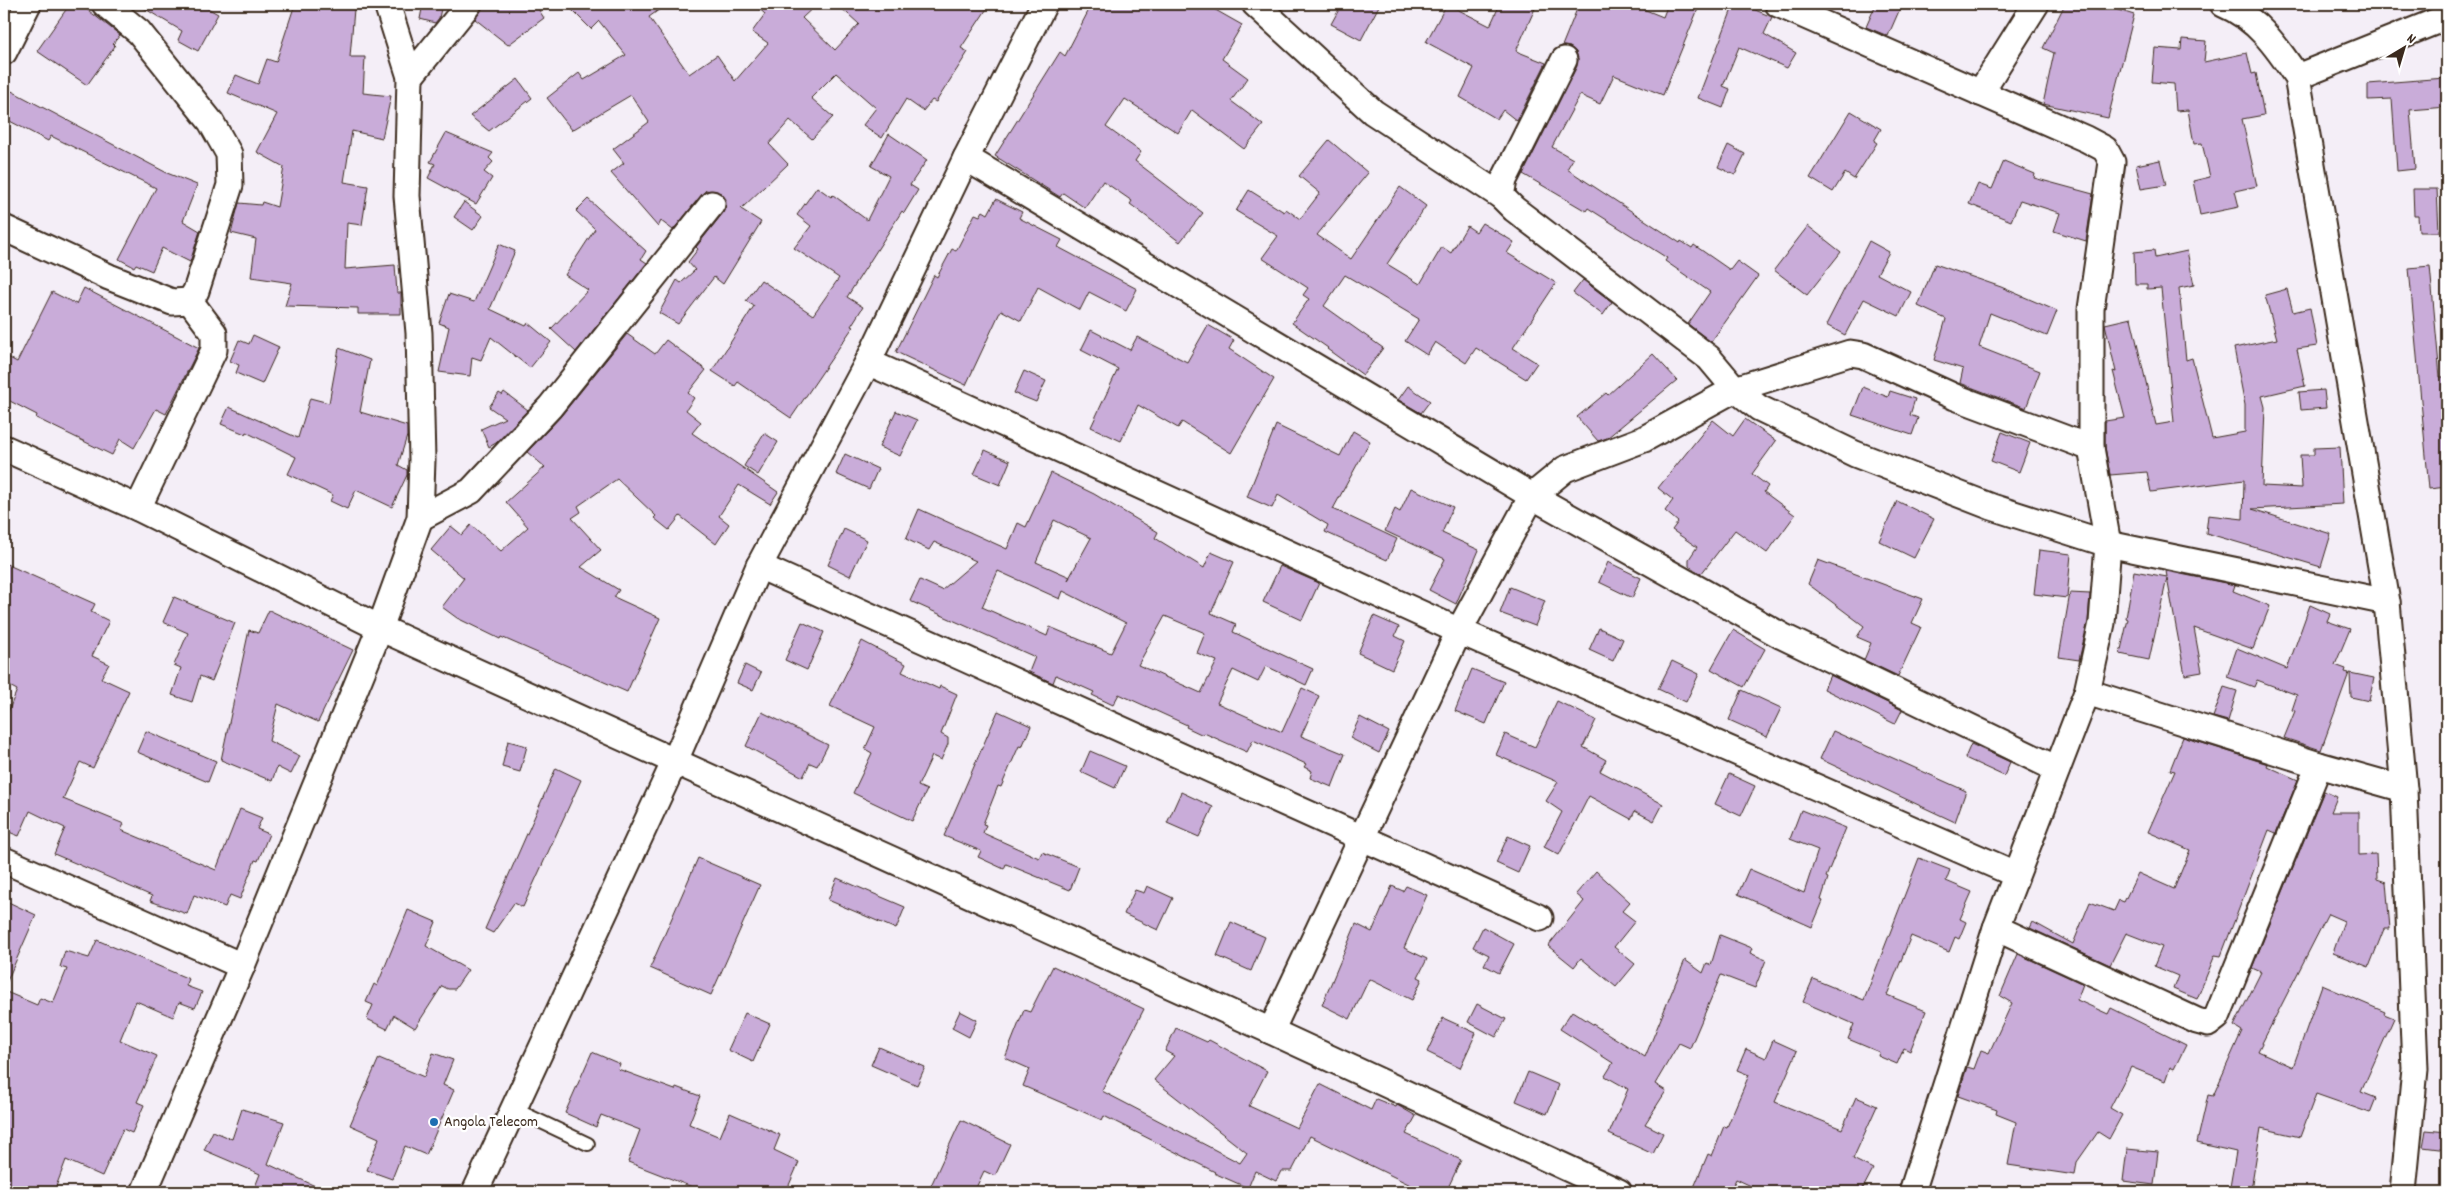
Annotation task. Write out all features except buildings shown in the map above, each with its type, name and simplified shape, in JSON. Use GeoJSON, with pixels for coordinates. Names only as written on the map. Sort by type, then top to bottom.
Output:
{"type":"FeatureCollection","features":[{"type":"Feature","properties":{"kind":"street"},"geometry":{"type":"LineString","coordinates":[[4,52],[28,4]]}},
{"type":"Feature","properties":{"kind":"street"},"geometry":{"type":"LineString","coordinates":[[105,4],[139,32],[211,122],[229,154],[230,185],[196,290],[190,301]]}},
{"type":"Feature","properties":{"kind":"street"},"geometry":{"type":"LineString","coordinates":[[144,1192],[242,966],[380,628],[420,518],[422,460],[419,333],[406,196],[410,77],[387,4]]}},
{"type":"Feature","properties":{"kind":"street"},"geometry":{"type":"LineString","coordinates":[[410,77],[469,4]]}},
{"type":"Feature","properties":{"kind":"street"},"geometry":{"type":"LineString","coordinates":[[475,1192],[674,763],[759,566],[868,362],[966,158],[1044,4]]}},
{"type":"Feature","properties":{"kind":"street"},"geometry":{"type":"LineString","coordinates":[[1255,4],[1373,112],[1501,196],[1514,209],[1709,358],[1735,389],[1759,408],[1856,454],[1992,507],[2108,544],[2388,602]]}},
{"type":"Feature","properties":{"kind":"street"},"geometry":{"type":"LineString","coordinates":[[1778,4],[2086,139],[2105,149],[2112,162],[2091,309],[2091,448],[2108,544],[2102,623],[2087,692],[2015,874],[1996,928],[1912,1192]]}},
{"type":"Feature","properties":{"kind":"street"},"geometry":{"type":"LineString","coordinates":[[1980,93],[2036,4]]}},
{"type":"Feature","properties":{"kind":"street"},"geometry":{"type":"LineString","coordinates":[[2223,4],[2240,11],[2271,38],[2297,77],[2388,602],[2404,789],[2415,1069],[2403,1192]]}},
{"type":"Feature","properties":{"kind":"street"},"geometry":{"type":"LineString","coordinates":[[2297,77],[2447,17]]}},
{"type":"Feature","properties":{"kind":"street"},"geometry":{"type":"LineString","coordinates":[[1501,196],[1504,180],[1564,60]]}},
{"type":"Feature","properties":{"kind":"street"},"geometry":{"type":"LineString","coordinates":[[966,158],[1532,496],[1782,636],[2057,769]]}},
{"type":"Feature","properties":{"kind":"street"},"geometry":{"type":"LineString","coordinates":[[420,518],[471,491],[543,414],[712,204]]}},
{"type":"Feature","properties":{"kind":"street"},"geometry":{"type":"LineString","coordinates":[[4,228],[110,277],[172,302],[190,301]]}},
{"type":"Feature","properties":{"kind":"street"},"geometry":{"type":"LineString","coordinates":[[138,508],[214,350],[214,333],[190,301]]}},
{"type":"Feature","properties":{"kind":"street"},"geometry":{"type":"LineString","coordinates":[[1272,1031],[1361,837],[1459,632],[1532,496],[1566,469],[1644,439],[1735,389],[1850,353],[1863,355],[1955,397],[2091,448]]}},
{"type":"Feature","properties":{"kind":"street"},"geometry":{"type":"LineString","coordinates":[[868,362],[1459,632],[2015,874]]}},
{"type":"Feature","properties":{"kind":"street"},"geometry":{"type":"LineString","coordinates":[[4,448],[138,508],[380,628],[674,763],[1272,1031],[1618,1192]]}},
{"type":"Feature","properties":{"kind":"street"},"geometry":{"type":"LineString","coordinates":[[759,566],[1540,918]]}},
{"type":"Feature","properties":{"kind":"street"},"geometry":{"type":"LineString","coordinates":[[2087,692],[2318,765],[2404,789]]}},
{"type":"Feature","properties":{"kind":"street"},"geometry":{"type":"LineString","coordinates":[[1996,928],[2197,1021],[2208,1024],[2217,1017],[2318,765]]}},
{"type":"Feature","properties":{"kind":"street"},"geometry":{"type":"LineString","coordinates":[[4,860],[242,966]]}},
{"type":"Feature","properties":{"kind":"lane"},"geometry":{"type":"LineString","coordinates":[[514,1109],[588,1144]]}},
{"type":"Feature","properties":{"kind":"place","name":"Angola Telecom"},"geometry":{"type":"Point","coordinates":[434,1122]}}]}
